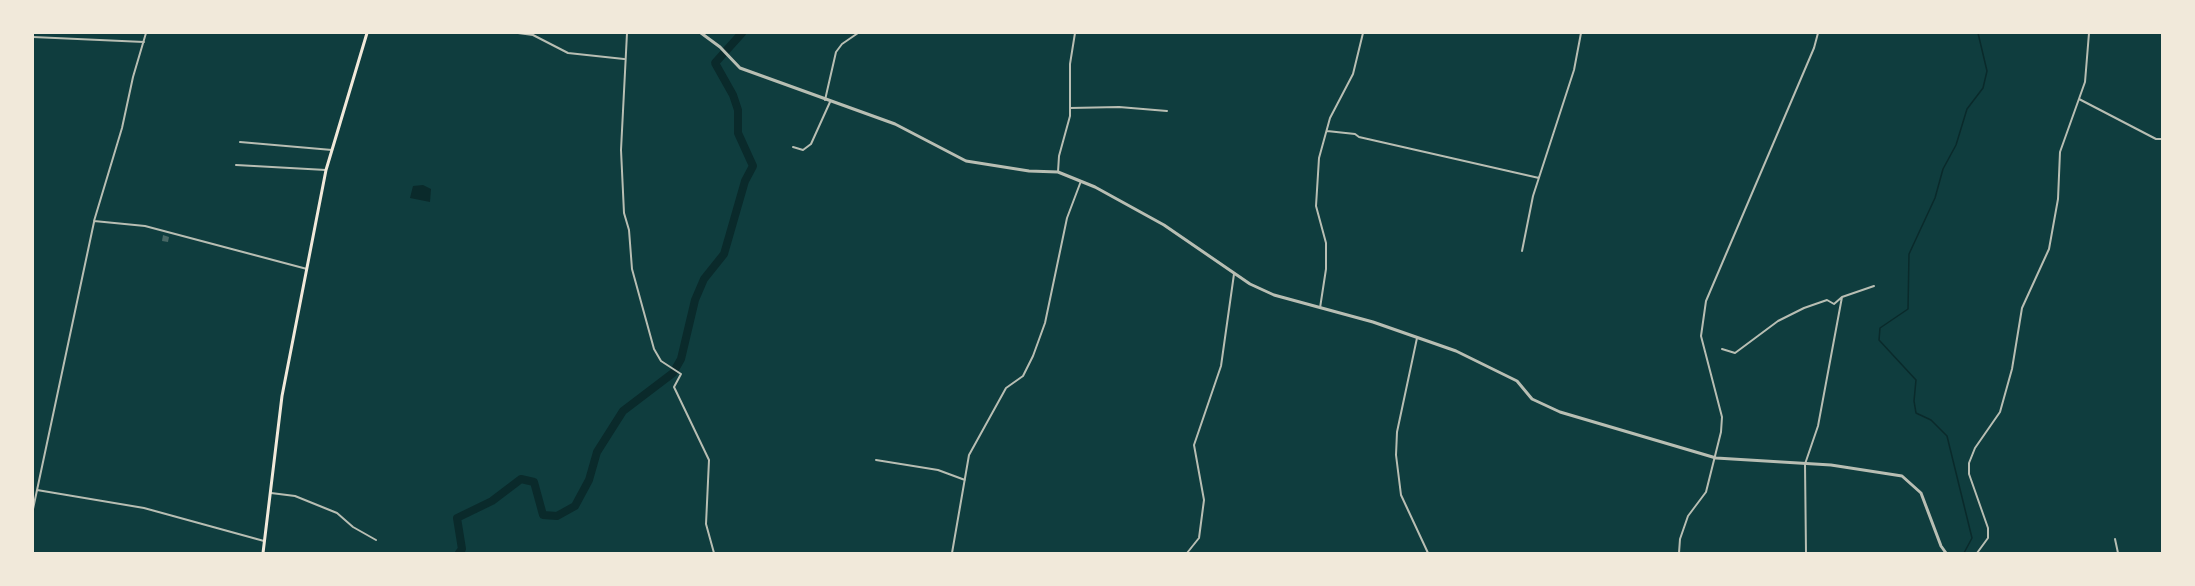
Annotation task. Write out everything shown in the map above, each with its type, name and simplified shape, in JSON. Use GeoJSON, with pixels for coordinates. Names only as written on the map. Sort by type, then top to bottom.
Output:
{"type":"FeatureCollection","features":[{"type":"Feature","properties":{"kind":"main road"},"geometry":{"type":"LineString","coordinates":[[263,553],[282,396],[326,170],[367,33]]}},
{"type":"Feature","properties":{"kind":"street"},"geometry":{"type":"LineString","coordinates":[[33,509],[90,250],[94,221],[122,128],[133,77],[146,33]]}},
{"type":"Feature","properties":{"kind":"street"},"geometry":{"type":"LineString","coordinates":[[518,33],[533,35],[568,53],[624,59]]}},
{"type":"Feature","properties":{"kind":"street"},"geometry":{"type":"LineString","coordinates":[[627,33],[621,150],[624,213],[629,230],[632,268],[654,349],[661,361],[671,365],[681,374],[674,387],[709,460],[706,524],[714,553]]}},
{"type":"Feature","properties":{"kind":"street"},"geometry":{"type":"LineString","coordinates":[[701,33],[720,47],[740,68],[895,124],[966,161],[1029,171],[1058,172],[1081,181],[1145,213],[1234,274],[1274,295],[1373,321],[1496,369],[1517,381],[1532,399],[1560,412],[1716,458],[1872,470],[1909,480],[1921,493],[1941,546],[1946,553]]}},
{"type":"Feature","properties":{"kind":"street"},"geometry":{"type":"LineString","coordinates":[[825,100],[836,52],[842,44],[858,33]]}},
{"type":"Feature","properties":{"kind":"street"},"geometry":{"type":"LineString","coordinates":[[1058,172],[1059,156],[1070,108],[1070,64],[1075,33]]}},
{"type":"Feature","properties":{"kind":"street"},"geometry":{"type":"LineString","coordinates":[[1320,308],[1326,269],[1326,243],[1318,216],[1316,189],[1319,158],[1330,118],[1353,74],[1363,33]]}},
{"type":"Feature","properties":{"kind":"street"},"geometry":{"type":"LineString","coordinates":[[1522,251],[1539,178],[1574,69],[1581,33]]}},
{"type":"Feature","properties":{"kind":"street"},"geometry":{"type":"LineString","coordinates":[[1679,553],[1680,539],[1688,516],[1706,492],[1716,458],[1722,417],[1701,336],[1706,301],[1815,48],[1818,33]]}},
{"type":"Feature","properties":{"kind":"street"},"geometry":{"type":"LineString","coordinates":[[1977,553],[1988,538],[1988,528],[1969,474],[1970,463],[1974,448],[2000,412],[2012,369],[2022,308],[2047,256],[2058,199],[2060,152],[2085,82],[2089,33]]}},
{"type":"Feature","properties":{"kind":"street"},"geometry":{"type":"LineString","coordinates":[[33,36],[144,42]]}},
{"type":"Feature","properties":{"kind":"street"},"geometry":{"type":"LineString","coordinates":[[2079,99],[2156,139],[2162,139]]}},
{"type":"Feature","properties":{"kind":"street"},"geometry":{"type":"LineString","coordinates":[[793,147],[803,150],[811,144],[830,102]]}},
{"type":"Feature","properties":{"kind":"street"},"geometry":{"type":"LineString","coordinates":[[1070,108],[1119,107],[1167,111]]}},
{"type":"Feature","properties":{"kind":"street"},"geometry":{"type":"LineString","coordinates":[[1327,131],[1355,134],[1359,137],[1539,178]]}},
{"type":"Feature","properties":{"kind":"street"},"geometry":{"type":"LineString","coordinates":[[240,142],[332,150]]}},
{"type":"Feature","properties":{"kind":"street"},"geometry":{"type":"LineString","coordinates":[[236,165],[326,170]]}},
{"type":"Feature","properties":{"kind":"street"},"geometry":{"type":"LineString","coordinates":[[952,553],[969,455],[1006,388],[1023,376],[1033,356],[1045,323],[1067,218],[1081,181]]}},
{"type":"Feature","properties":{"kind":"street"},"geometry":{"type":"LineString","coordinates":[[94,221],[145,226],[307,269]]}},
{"type":"Feature","properties":{"kind":"street"},"geometry":{"type":"LineString","coordinates":[[1187,553],[1199,538],[1204,500],[1194,445],[1221,366],[1234,274]]}},
{"type":"Feature","properties":{"kind":"street"},"geometry":{"type":"LineString","coordinates":[[1722,349],[1735,353],[1778,321],[1804,308],[1827,300],[1834,304],[1842,297],[1874,286]]}},
{"type":"Feature","properties":{"kind":"street"},"geometry":{"type":"LineString","coordinates":[[1806,553],[1805,464],[1818,426],[1842,297]]}},
{"type":"Feature","properties":{"kind":"street"},"geometry":{"type":"LineString","coordinates":[[1417,338],[1397,432],[1396,455],[1401,495],[1428,553]]}},
{"type":"Feature","properties":{"kind":"street"},"geometry":{"type":"LineString","coordinates":[[876,460],[938,470],[964,480]]}},
{"type":"Feature","properties":{"kind":"street"},"geometry":{"type":"LineString","coordinates":[[37,490],[144,508],[264,541]]}},
{"type":"Feature","properties":{"kind":"street"},"geometry":{"type":"LineString","coordinates":[[271,493],[295,496],[338,513],[353,527],[376,540]]}},
{"type":"Feature","properties":{"kind":"street"},"geometry":{"type":"LineString","coordinates":[[2115,539],[2118,553]]}},
{"type":"Feature","properties":{"kind":"water"},"geometry":{"type":"Polygon","coordinates":[[[423,185],[431,189],[430,202],[410,198],[413,186],[423,185]]]}},
{"type":"Feature","properties":{"kind":"building"},"geometry":{"type":"Polygon","coordinates":[[[163,235],[169,237],[168,242],[162,241],[163,235]]]}},
{"type":"Feature","properties":{"kind":"waterway"},"geometry":{"type":"LineString","coordinates":[[459,553],[462,549],[457,518],[492,501],[521,479],[534,482],[543,515],[557,516],[575,506],[589,480],[597,452],[623,411],[673,373],[681,359],[695,300],[704,279],[724,254],[745,181],[753,166],[738,133],[738,110],[733,95],[715,63],[742,33]]}},
{"type":"Feature","properties":{"kind":"waterway"},"geometry":{"type":"LineString","coordinates":[[1964,553],[1972,538],[1947,436],[1931,420],[1916,413],[1914,401],[1916,380],[1879,340],[1880,328],[1908,309],[1909,254],[1935,198],[1943,169],[1956,145],[1967,109],[1983,88],[1987,71],[1978,33]]}}]}
